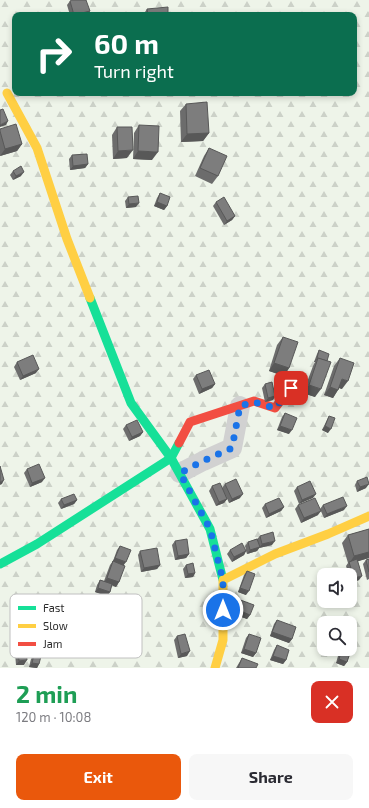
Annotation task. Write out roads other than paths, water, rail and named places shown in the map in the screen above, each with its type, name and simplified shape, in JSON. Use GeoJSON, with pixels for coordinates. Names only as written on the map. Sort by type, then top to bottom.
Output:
{"type":"FeatureCollection","features":[{"type":"Feature","properties":{"kind":"street"},"geometry":{"type":"LineString","coordinates":[[7,93],[37,148],[67,239],[130,402],[176,466],[210,529],[223,580],[223,640],[215,668]]}},
{"type":"Feature","properties":{"kind":"street"},"geometry":{"type":"LineString","coordinates":[[176,466],[190,422],[254,402],[275,408],[291,388]]}},
{"type":"Feature","properties":{"kind":"street"},"geometry":{"type":"LineString","coordinates":[[0,564],[176,466],[203,461],[232,448],[240,406]]}},
{"type":"Feature","properties":{"kind":"street"},"geometry":{"type":"LineString","coordinates":[[223,580],[275,554],[328,534],[369,516]]}}]}
